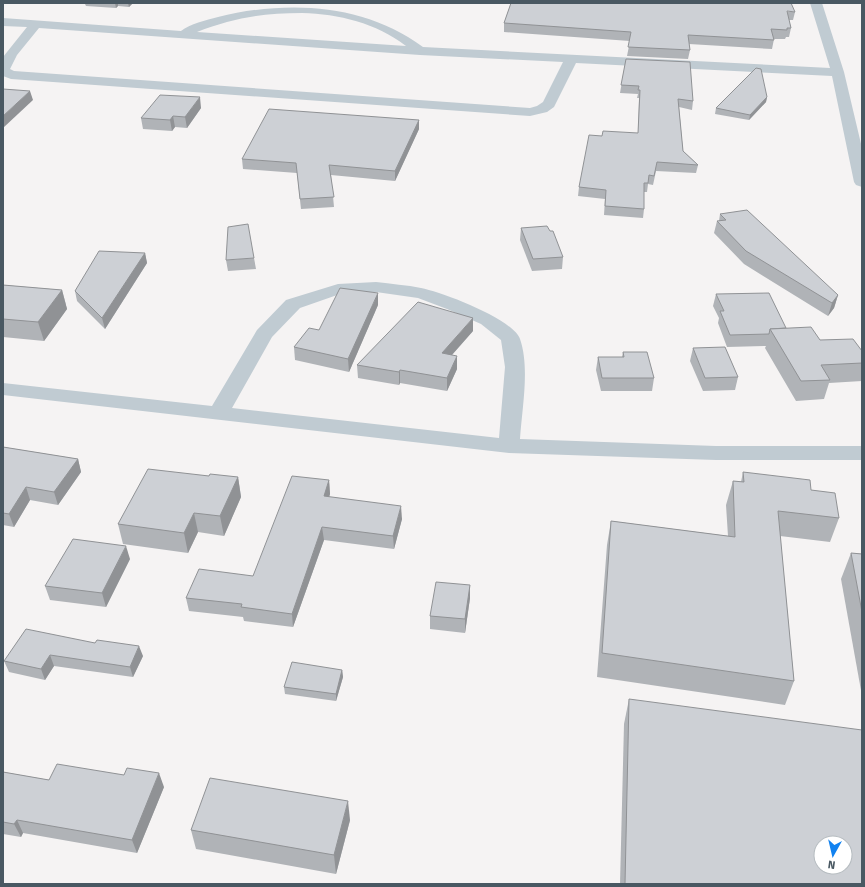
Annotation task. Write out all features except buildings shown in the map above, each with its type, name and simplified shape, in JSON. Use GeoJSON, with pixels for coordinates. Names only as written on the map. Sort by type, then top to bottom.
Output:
{"type":"FeatureCollection","features":[{"type":"Feature","properties":{"kind":"street"},"geometry":{"type":"LineString","coordinates":[[816,3],[838,72],[862,182]]}},
{"type":"Feature","properties":{"kind":"street"},"geometry":{"type":"LineString","coordinates":[[177,35],[214,22],[252,12],[282,10],[315,11],[356,17],[396,34],[420,51]]}},
{"type":"Feature","properties":{"kind":"street"},"geometry":{"type":"LineString","coordinates":[[3,22],[420,51],[838,72]]}},
{"type":"Feature","properties":{"kind":"street"},"geometry":{"type":"LineString","coordinates":[[36,24],[10,56],[4,65],[4,71],[11,75],[530,112],[542,109],[549,104],[571,59]]}},
{"type":"Feature","properties":{"kind":"street"},"geometry":{"type":"LineString","coordinates":[[219,412],[264,334],[293,304],[338,289],[376,287],[421,293],[454,305],[488,320],[510,338],[515,367],[509,446]]}},
{"type":"Feature","properties":{"kind":"street"},"geometry":{"type":"LineString","coordinates":[[3,389],[219,412],[509,446],[716,453],[862,453]]}}]}
